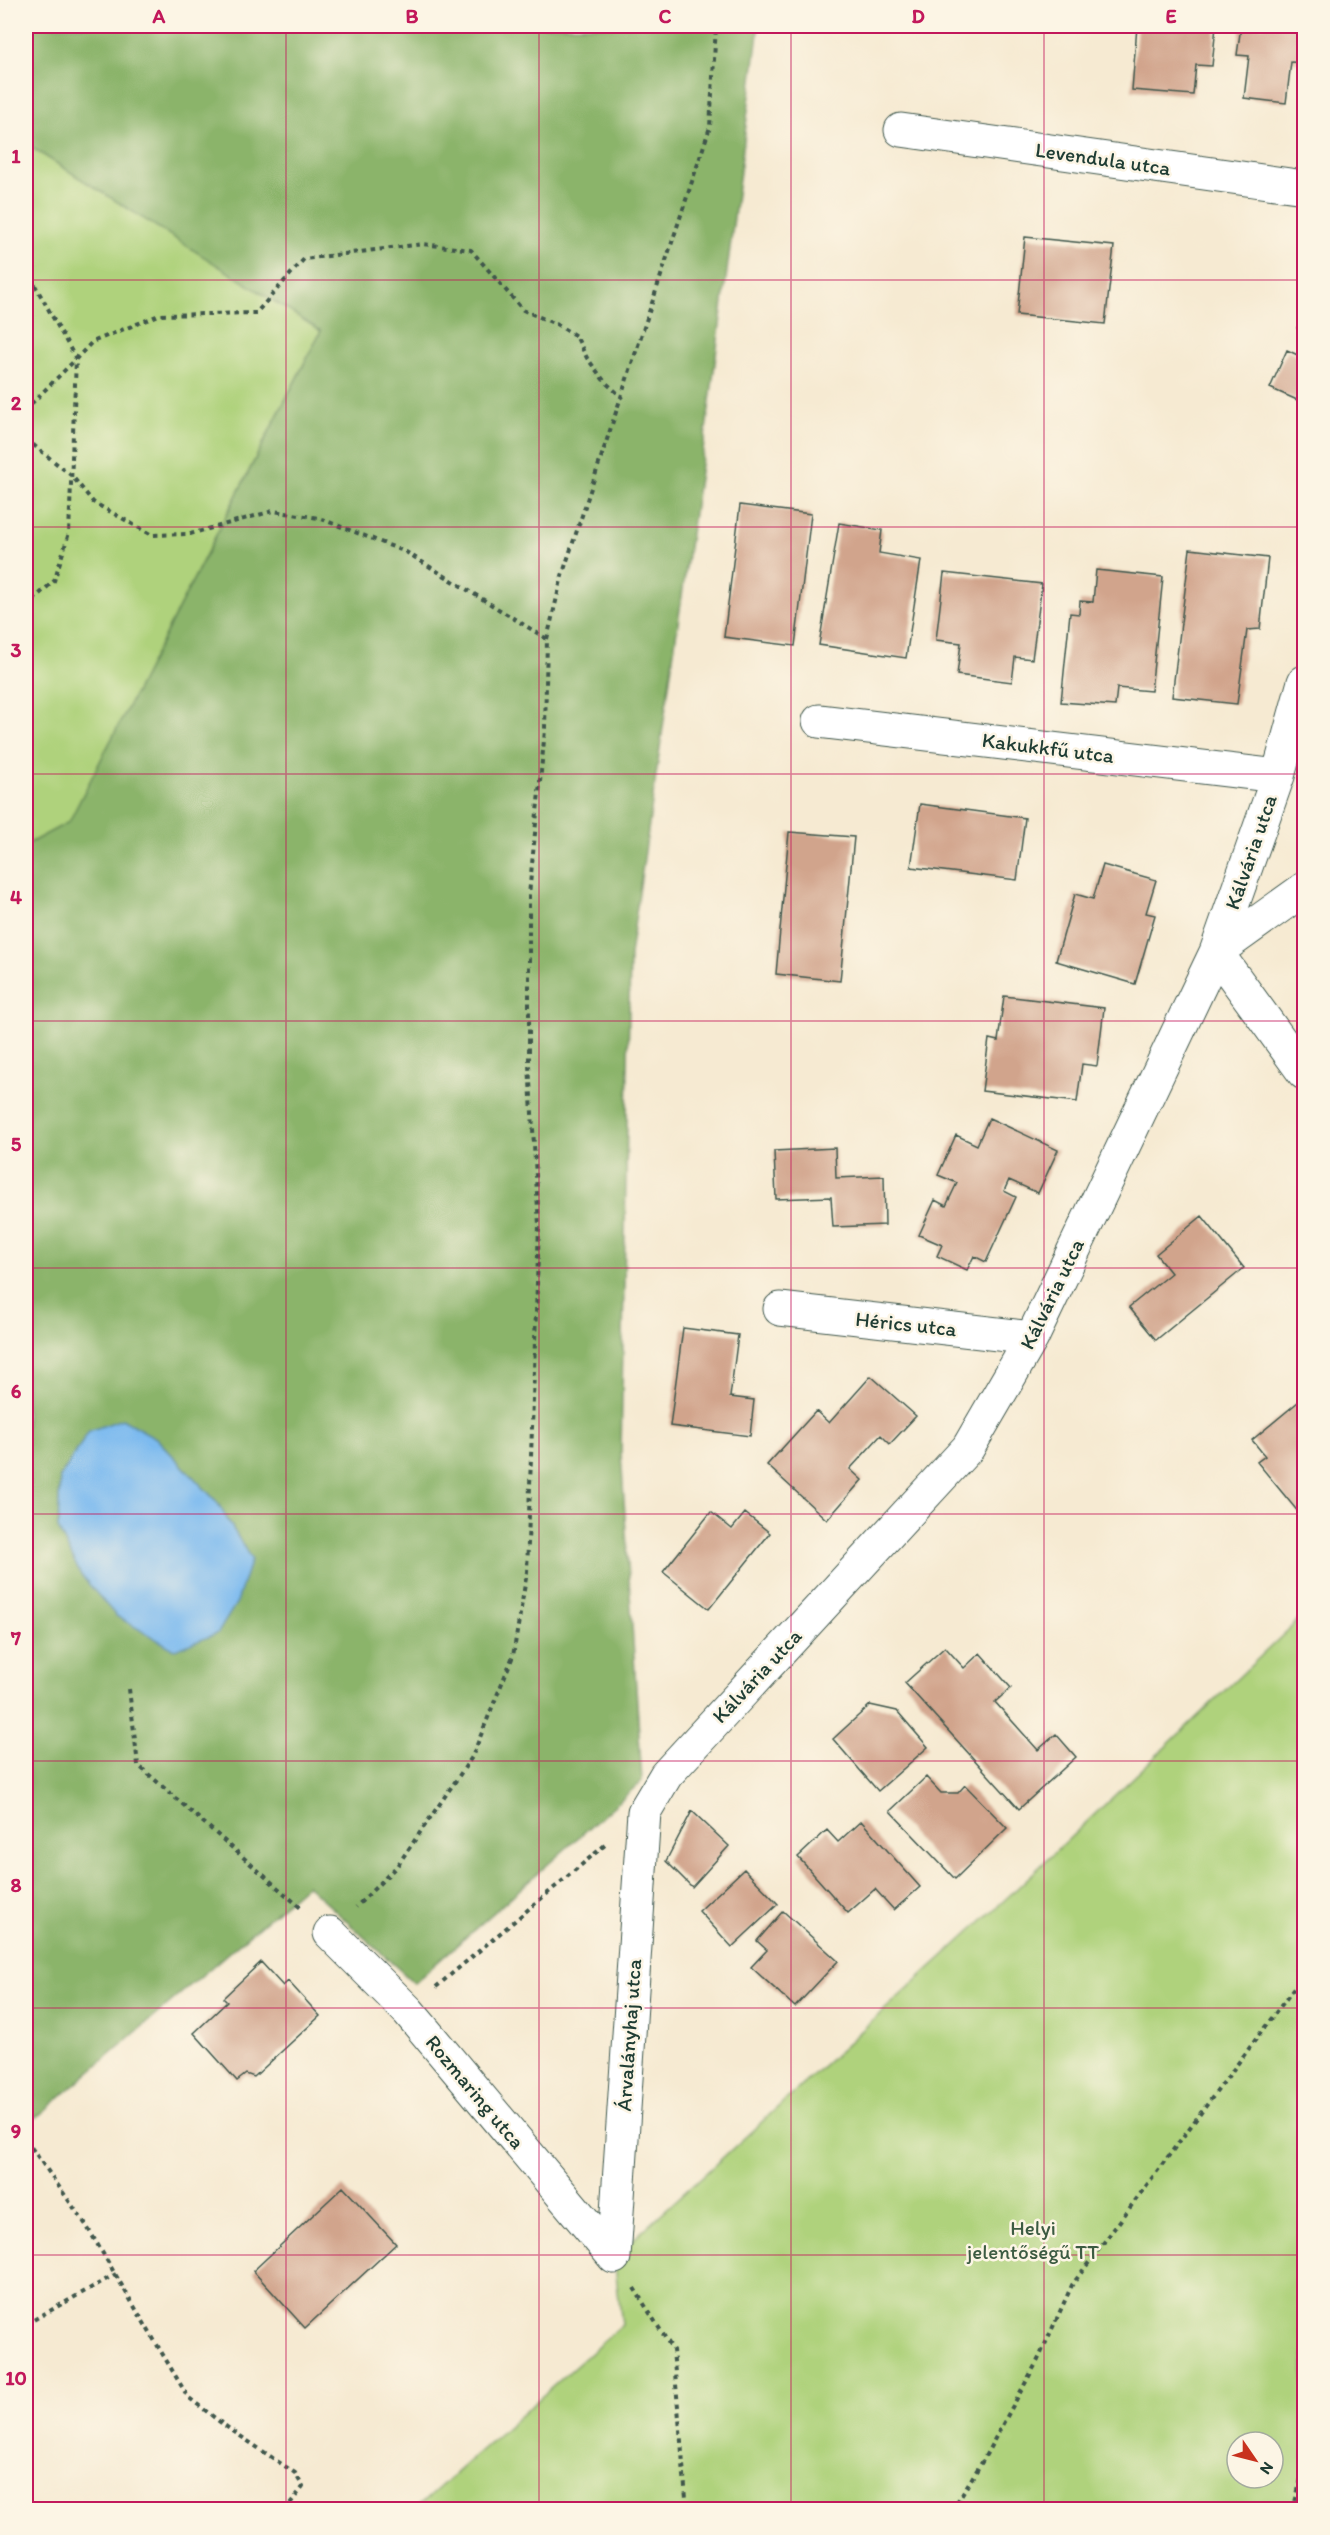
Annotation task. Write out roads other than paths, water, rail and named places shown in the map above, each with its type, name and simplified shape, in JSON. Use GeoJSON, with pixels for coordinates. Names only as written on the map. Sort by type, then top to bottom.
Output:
{"type":"FeatureCollection","features":[{"type":"Feature","properties":{"kind":"street","name":"Levendula utca"},"geometry":{"type":"LineString","coordinates":[[901,130],[1305,187]]}},
{"type":"Feature","properties":{"kind":"street","name":"Kálvária utca"},"geometry":{"type":"LineString","coordinates":[[644,1812],[666,1775],[968,1449],[1032,1338],[1216,952],[1278,776],[1305,682]]}},
{"type":"Feature","properties":{"kind":"street","name":"Kakukkfű utca"},"geometry":{"type":"LineString","coordinates":[[819,721],[1278,776]]}},
{"type":"Feature","properties":{"kind":"street"},"geometry":{"type":"LineString","coordinates":[[1305,889],[1216,952],[1305,1072]]}},
{"type":"Feature","properties":{"kind":"street","name":"Hérics utca"},"geometry":{"type":"LineString","coordinates":[[780,1309],[1032,1338]]}},
{"type":"Feature","properties":{"kind":"street","name":"Árvalányhaj utca"},"geometry":{"type":"LineString","coordinates":[[614,2257],[644,1812]]}},
{"type":"Feature","properties":{"kind":"street","name":"Rozmaring utca"},"geometry":{"type":"LineString","coordinates":[[330,1933],[408,2011],[614,2257]]}},
{"type":"Feature","properties":{"kind":"water"},"geometry":{"type":"Polygon","coordinates":[[[122,1419],[156,1438],[217,1502],[251,1559],[237,1602],[218,1633],[175,1650],[116,1616],[81,1575],[58,1528],[60,1477],[89,1431],[122,1419]]]}},
{"type":"Feature","properties":{"kind":"park label","name":"Helyi jelentőségű TT"},"geometry":{"type":"Point","coordinates":[1033,2240]}}]}
